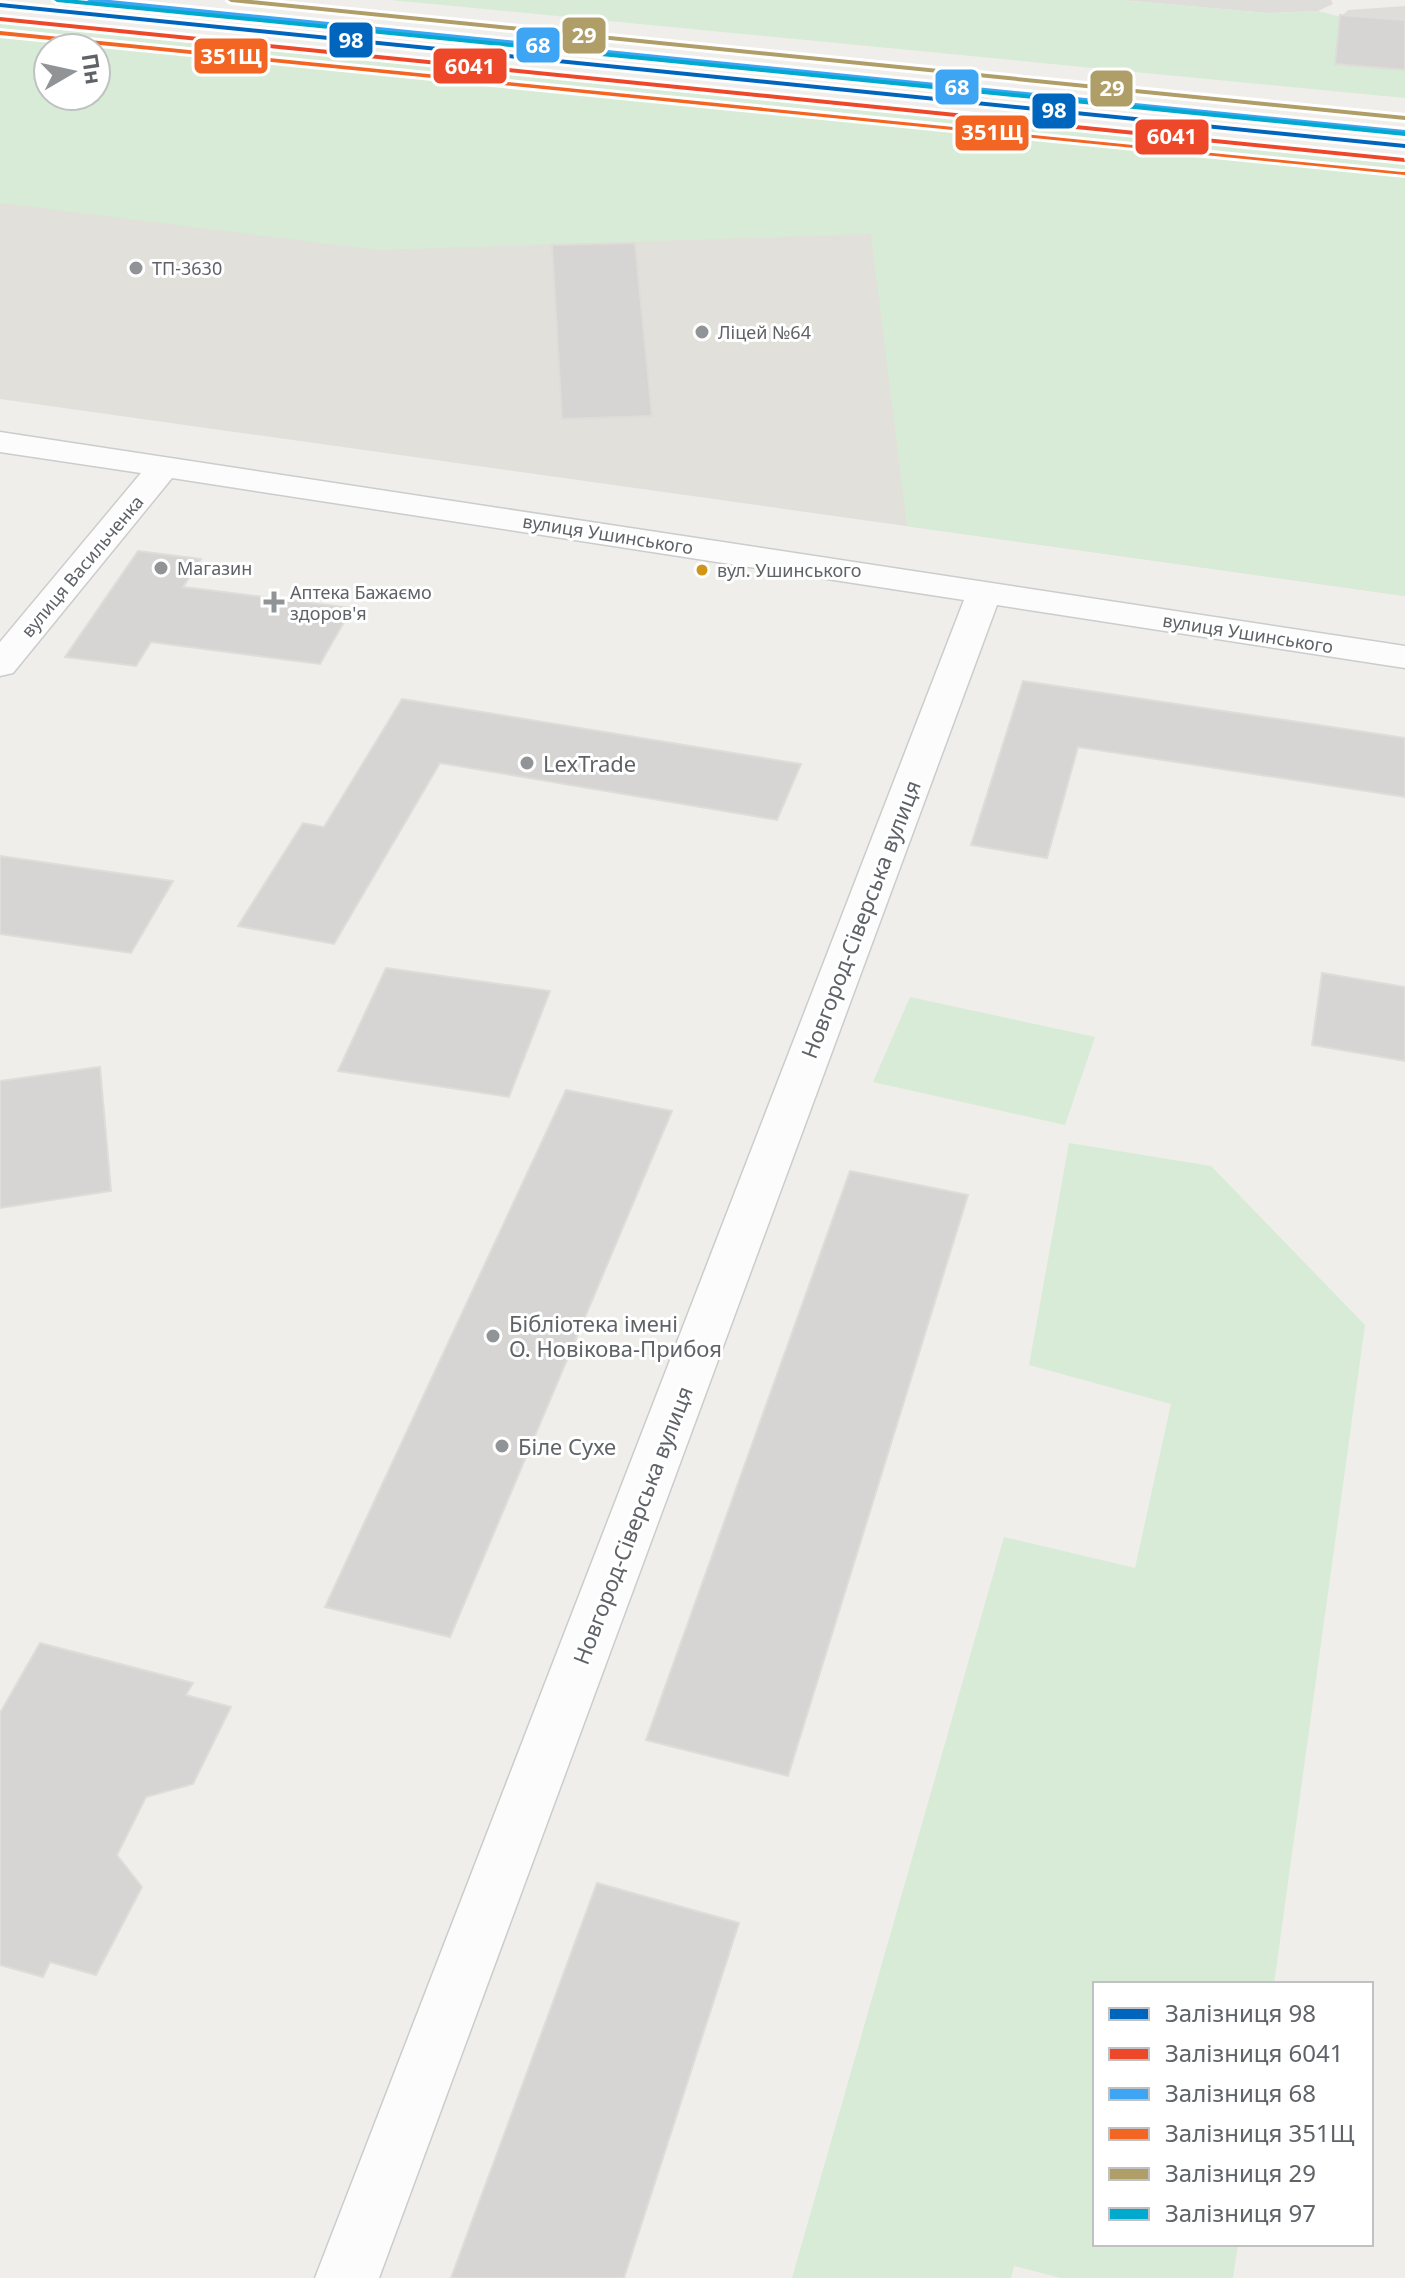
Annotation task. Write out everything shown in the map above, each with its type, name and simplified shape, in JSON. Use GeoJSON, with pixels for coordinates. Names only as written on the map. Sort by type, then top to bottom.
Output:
{"type":"FeatureCollection","features":[{"type":"Feature","properties":{"kind":"street","name":"вулиця Ушинського"},"geometry":{"type":"LineString","coordinates":[[0,442],[1405,657]]}},
{"type":"Feature","properties":{"kind":"street","name":"вулиця Васильченка"},"geometry":{"type":"LineString","coordinates":[[0,665],[164,467]]}},
{"type":"Feature","properties":{"kind":"street","name":"Новгород-Сіверська вулиця"},"geometry":{"type":"LineString","coordinates":[[347,2278],[984,592]]}},
{"type":"Feature","properties":{"kind":"shaded area"},"geometry":{"type":"Polygon","coordinates":[[[1121,0],[1331,0],[1333,4],[1318,11],[1267,13],[1121,0]]]}},
{"type":"Feature","properties":{"kind":"shaded area"},"geometry":{"type":"Polygon","coordinates":[[[1405,6],[1405,70],[1341,17],[1348,10],[1405,6]]]}},
{"type":"Feature","properties":{"kind":"shaded area","name":"Ліцей №64"},"geometry":{"type":"Polygon","coordinates":[[[0,129],[1405,265],[1405,596],[0,399],[0,129]]]}},
{"type":"Feature","properties":{"kind":"green space"},"geometry":{"type":"Polygon","coordinates":[[[391,0],[1121,0],[1267,13],[1318,11],[1341,17],[1405,70],[1405,98],[391,0]]]}},
{"type":"Feature","properties":{"kind":"green space"},"geometry":{"type":"Polygon","coordinates":[[[0,16],[1405,158],[1405,596],[907,526],[871,234],[377,250],[0,203],[0,16]]]}},
{"type":"Feature","properties":{"kind":"green space"},"geometry":{"type":"Polygon","coordinates":[[[910,997],[1095,1037],[1065,1125],[873,1082],[910,997]]]}},
{"type":"Feature","properties":{"kind":"green space"},"geometry":{"type":"Polygon","coordinates":[[[1069,1143],[1211,1166],[1365,1325],[1274,1982],[1093,1982],[1093,2246],[1238,2246],[1233,2278],[1061,2278],[1014,2266],[1011,2278],[792,2278],[1004,1537],[1135,1568],[1171,1404],[1029,1365],[1069,1143]]]}},
{"type":"Feature","properties":{"kind":"building"},"geometry":{"type":"Polygon","coordinates":[[[1340,15],[1405,20],[1405,70],[1335,64],[1340,15]]]}},
{"type":"Feature","properties":{"kind":"building"},"geometry":{"type":"Polygon","coordinates":[[[635,243],[652,416],[562,419],[552,245],[635,243]]]}},
{"type":"Feature","properties":{"kind":"building"},"geometry":{"type":"Polygon","coordinates":[[[138,551],[201,559],[183,587],[352,608],[320,664],[151,642],[136,666],[65,657],[138,551]]]}},
{"type":"Feature","properties":{"kind":"building"},"geometry":{"type":"Polygon","coordinates":[[[1023,681],[1405,738],[1405,797],[1078,747],[1047,858],[971,845],[1023,681]]]}},
{"type":"Feature","properties":{"kind":"building"},"geometry":{"type":"Polygon","coordinates":[[[402,699],[801,764],[777,820],[440,763],[334,944],[238,926],[303,823],[324,827],[402,699]]]}},
{"type":"Feature","properties":{"kind":"building"},"geometry":{"type":"Polygon","coordinates":[[[0,856],[173,881],[131,953],[0,934],[0,856]]]}},
{"type":"Feature","properties":{"kind":"building"},"geometry":{"type":"Polygon","coordinates":[[[386,968],[550,991],[509,1097],[338,1071],[386,968]]]}},
{"type":"Feature","properties":{"kind":"building"},"geometry":{"type":"Polygon","coordinates":[[[1322,973],[1405,987],[1405,1061],[1312,1045],[1322,973]]]}},
{"type":"Feature","properties":{"kind":"building"},"geometry":{"type":"Polygon","coordinates":[[[100,1067],[111,1191],[0,1208],[0,1081],[100,1067]]]}},
{"type":"Feature","properties":{"kind":"building"},"geometry":{"type":"Polygon","coordinates":[[[566,1090],[672,1111],[450,1637],[325,1607],[566,1090]]]}},
{"type":"Feature","properties":{"kind":"building"},"geometry":{"type":"Polygon","coordinates":[[[850,1171],[968,1195],[788,1776],[646,1740],[850,1171]]]}},
{"type":"Feature","properties":{"kind":"building"},"geometry":{"type":"Polygon","coordinates":[[[40,1643],[193,1683],[186,1695],[231,1707],[193,1784],[146,1797],[117,1855],[142,1887],[96,1975],[50,1962],[43,1977],[0,1965],[0,1713],[40,1643]]]}},
{"type":"Feature","properties":{"kind":"building"},"geometry":{"type":"Polygon","coordinates":[[[597,1883],[739,1923],[624,2278],[451,2278],[597,1883]]]}},
{"type":"Feature","properties":{"kind":"rail line","name":"97"},"geometry":{"type":"LineString","coordinates":[[57,0],[1405,134]]}},
{"type":"Feature","properties":{"kind":"rail line","name":"68"},"geometry":{"type":"LineString","coordinates":[[90,0],[1405,132]]}},
{"type":"Feature","properties":{"kind":"rail line","name":"29"},"geometry":{"type":"LineString","coordinates":[[231,0],[1405,118]]}},
{"type":"Feature","properties":{"kind":"rail line","name":"98"},"geometry":{"type":"LineString","coordinates":[[0,5],[1405,146]]}},
{"type":"Feature","properties":{"kind":"rail line","name":"6041"},"geometry":{"type":"LineString","coordinates":[[0,19],[1404,160]]}},
{"type":"Feature","properties":{"kind":"rail line","name":"351Щ"},"geometry":{"type":"LineString","coordinates":[[0,33],[1402,174]]}},
{"type":"Feature","properties":{"kind":"place","name":"ТП-3630"},"geometry":{"type":"Point","coordinates":[136,268]}},
{"type":"Feature","properties":{"kind":"place","name":"Ліцей №64"},"geometry":{"type":"Point","coordinates":[702,332]}},
{"type":"Feature","properties":{"kind":"place","name":"Магазин"},"geometry":{"type":"Point","coordinates":[161,568]}},
{"type":"Feature","properties":{"kind":"place","name":"вул. Ушинського"},"geometry":{"type":"Point","coordinates":[702,570]}},
{"type":"Feature","properties":{"kind":"place","name":"Аптека Бажаємо здоров'я"},"geometry":{"type":"Point","coordinates":[274,602]}},
{"type":"Feature","properties":{"kind":"place","name":"LexTrade"},"geometry":{"type":"Point","coordinates":[527,763]}},
{"type":"Feature","properties":{"kind":"place","name":"Бібліотека імені О. Новікова-Прибоя"},"geometry":{"type":"Point","coordinates":[493,1336]}},
{"type":"Feature","properties":{"kind":"place","name":"Біле Сухе"},"geometry":{"type":"Point","coordinates":[502,1446]}}]}
